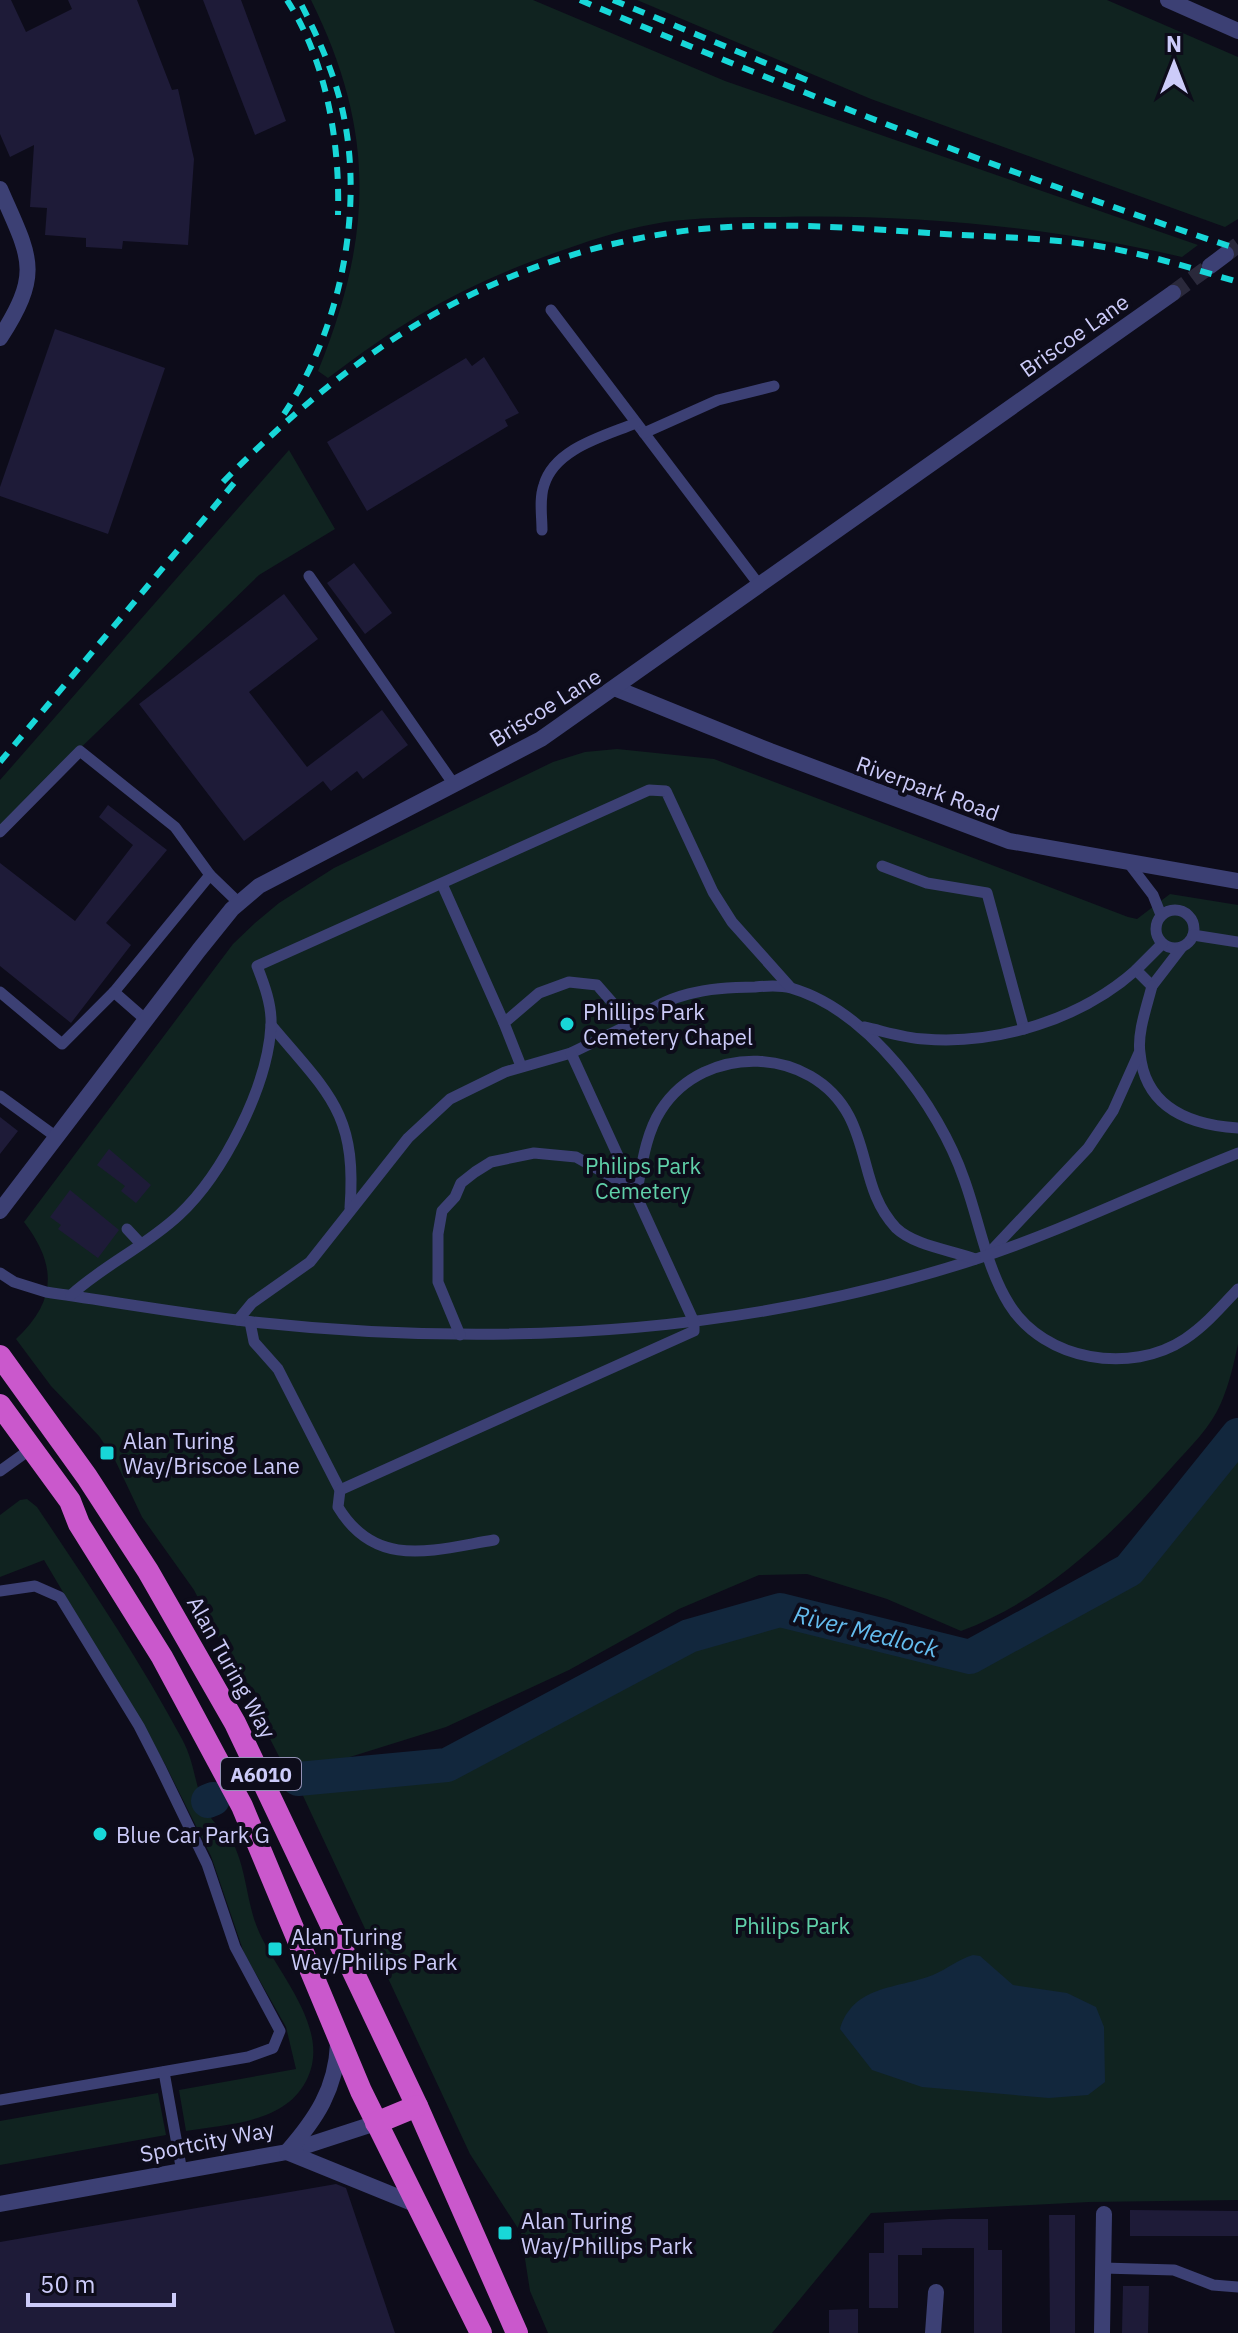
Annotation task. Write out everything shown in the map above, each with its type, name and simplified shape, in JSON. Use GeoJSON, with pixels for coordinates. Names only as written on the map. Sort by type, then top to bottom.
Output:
{"type":"FeatureCollection","features":[{"type":"Feature","properties":{"kind":"highway","name":"Alan Turing Way"},"geometry":{"type":"LineString","coordinates":[[0,1356],[87,1477],[198,1656],[274,1798],[417,2106],[517,2333]]}},
{"type":"Feature","properties":{"kind":"highway","name":"A6010"},"geometry":{"type":"LineString","coordinates":[[0,1405],[70,1501],[79,1524],[154,1644],[207,1737],[260,1844],[376,2123],[481,2333]]}},
{"type":"Feature","properties":{"kind":"highway","name":"Sportcity Way"},"geometry":{"type":"LineString","coordinates":[[376,2123],[417,2106]]}},
{"type":"Feature","properties":{"kind":"street"},"geometry":{"type":"LineString","coordinates":[[1168,0],[1238,31]]}},
{"type":"Feature","properties":{"kind":"street"},"geometry":{"type":"LineString","coordinates":[[0,189],[29,258],[29,278],[23,302],[0,338]]}},
{"type":"Feature","properties":{"kind":"street"},"geometry":{"type":"LineString","coordinates":[[1210,266],[1226,254]]}},
{"type":"Feature","properties":{"kind":"street","name":"Briscoe Lane"},"geometry":{"type":"LineString","coordinates":[[0,1211],[55,1136],[239,903],[259,886],[541,739],[617,689],[1173,293]]}},
{"type":"Feature","properties":{"kind":"street","name":"Riverpark Road"},"geometry":{"type":"LineString","coordinates":[[617,689],[770,751],[1009,841],[1238,881]]}},
{"type":"Feature","properties":{"kind":"street"},"geometry":{"type":"LineString","coordinates":[[339,2039],[337,2067],[327,2098],[310,2126],[287,2152],[415,2204]]}},
{"type":"Feature","properties":{"kind":"street","name":"Sportcity Way"},"geometry":{"type":"LineString","coordinates":[[0,2204],[287,2152],[376,2123]]}},
{"type":"Feature","properties":{"kind":"street"},"geometry":{"type":"LineString","coordinates":[[1102,2333],[1104,2214]]}},
{"type":"Feature","properties":{"kind":"street"},"geometry":{"type":"LineString","coordinates":[[933,2333],[936,2292]]}},
{"type":"Feature","properties":{"kind":"lane"},"geometry":{"type":"LineString","coordinates":[[551,310],[760,586]]}},
{"type":"Feature","properties":{"kind":"lane"},"geometry":{"type":"LineString","coordinates":[[542,530],[544,485],[553,467],[573,450],[718,400],[774,386]]}},
{"type":"Feature","properties":{"kind":"lane"},"geometry":{"type":"LineString","coordinates":[[309,576],[455,786]]}},
{"type":"Feature","properties":{"kind":"lane"},"geometry":{"type":"LineString","coordinates":[[0,832],[80,751],[175,827],[210,875],[239,903]]}},
{"type":"Feature","properties":{"kind":"lane"},"geometry":{"type":"LineString","coordinates":[[71,1295],[92,1276],[179,1216],[225,1157],[243,1121],[271,1025],[265,986],[257,966],[660,788],[666,791],[713,892],[740,932],[790,987],[863,1027],[923,1040],[989,1038],[1024,1029],[1087,1003],[1136,970],[1162,944]]}},
{"type":"Feature","properties":{"kind":"lane"},"geometry":{"type":"LineString","coordinates":[[1126,861],[1153,895],[1161,915]]}},
{"type":"Feature","properties":{"kind":"lane"},"geometry":{"type":"LineString","coordinates":[[882,866],[927,883],[987,893],[1024,1029]]}},
{"type":"Feature","properties":{"kind":"lane"},"geometry":{"type":"LineString","coordinates":[[0,992],[62,1044],[114,992],[210,875]]}},
{"type":"Feature","properties":{"kind":"lane"},"geometry":{"type":"LineString","coordinates":[[442,884],[521,1066]]}},
{"type":"Feature","properties":{"kind":"lane"},"geometry":{"type":"LineString","coordinates":[[988,1254],[1088,1148],[1113,1111],[1139,1053],[1152,986],[1193,935],[1193,922],[1185,912],[1172,910],[1161,915],[1155,926],[1162,944],[1172,948],[1182,947]]}},
{"type":"Feature","properties":{"kind":"lane"},"geometry":{"type":"LineString","coordinates":[[1193,935],[1238,942]]}},
{"type":"Feature","properties":{"kind":"lane"},"geometry":{"type":"LineString","coordinates":[[1136,970],[1152,986]]}},
{"type":"Feature","properties":{"kind":"lane"},"geometry":{"type":"LineString","coordinates":[[504,1023],[539,993],[583,981],[597,985],[610,996],[631,1024]]}},
{"type":"Feature","properties":{"kind":"lane"},"geometry":{"type":"LineString","coordinates":[[494,1540],[406,1552],[388,1549],[356,1533],[338,1507],[340,1490],[278,1369],[254,1342],[244,1321],[252,1303],[310,1262],[408,1138],[450,1099],[521,1066],[571,1053],[631,1024],[650,1007],[698,991],[727,987],[790,987]]}},
{"type":"Feature","properties":{"kind":"lane"},"geometry":{"type":"LineString","coordinates":[[114,992],[147,1021]]}},
{"type":"Feature","properties":{"kind":"lane"},"geometry":{"type":"LineString","coordinates":[[271,1025],[310,1071],[345,1123],[353,1175],[350,1209]]}},
{"type":"Feature","properties":{"kind":"lane"},"geometry":{"type":"LineString","coordinates":[[863,1027],[906,1077],[941,1128],[964,1177],[988,1254],[1008,1303],[1024,1326],[1069,1352],[1125,1359],[1158,1352],[1185,1339],[1238,1289]]}},
{"type":"Feature","properties":{"kind":"lane"},"geometry":{"type":"LineString","coordinates":[[340,1490],[694,1331],[694,1322],[637,1191],[571,1053]]}},
{"type":"Feature","properties":{"kind":"lane"},"geometry":{"type":"LineString","coordinates":[[1139,1053],[1148,1082],[1162,1102],[1178,1116],[1211,1126],[1238,1128]]}},
{"type":"Feature","properties":{"kind":"lane"},"geometry":{"type":"LineString","coordinates":[[637,1191],[649,1136],[671,1096],[721,1065],[738,1061],[777,1064],[806,1071],[836,1098],[850,1117],[872,1193],[899,1231],[920,1242],[975,1259]]}},
{"type":"Feature","properties":{"kind":"lane"},"geometry":{"type":"LineString","coordinates":[[0,1096],[55,1136]]}},
{"type":"Feature","properties":{"kind":"lane"},"geometry":{"type":"LineString","coordinates":[[460,1335],[438,1282],[438,1234],[442,1211],[455,1197],[461,1183],[491,1162],[534,1153],[576,1157],[637,1191]]}},
{"type":"Feature","properties":{"kind":"lane"},"geometry":{"type":"LineString","coordinates":[[0,1273],[14,1282],[71,1295],[244,1321],[460,1335],[563,1333],[694,1322],[780,1307],[975,1259],[1238,1153]]}},
{"type":"Feature","properties":{"kind":"lane"},"geometry":{"type":"LineString","coordinates":[[127,1229],[141,1244]]}},
{"type":"Feature","properties":{"kind":"lane"},"geometry":{"type":"LineString","coordinates":[[0,1471],[32,1448]]}},
{"type":"Feature","properties":{"kind":"lane"},"geometry":{"type":"LineString","coordinates":[[0,1591],[35,1586],[60,1597],[139,1726],[207,1864],[235,1947],[277,2022],[280,2038],[265,2052],[0,2100]]}},
{"type":"Feature","properties":{"kind":"lane"},"geometry":{"type":"LineString","coordinates":[[164,2072],[182,2172]]}},
{"type":"Feature","properties":{"kind":"lane"},"geometry":{"type":"LineString","coordinates":[[1103,2268],[1174,2270],[1189,2273],[1201,2282],[1238,2287]]}},
{"type":"Feature","properties":{"kind":"green space"},"geometry":{"type":"Polygon","coordinates":[[[311,0],[533,0],[725,81],[1198,245],[1182,257],[1033,230],[932,220],[737,217],[665,222],[578,245],[469,288],[414,318],[328,378],[318,371],[349,274],[357,229],[360,184],[356,139],[347,94],[332,48],[311,0]]]}},
{"type":"Feature","properties":{"kind":"green space"},"geometry":{"type":"Polygon","coordinates":[[[637,0],[1107,0],[1238,57],[1238,219],[1225,227],[871,99],[637,0]]]}},
{"type":"Feature","properties":{"kind":"green space"},"geometry":{"type":"Polygon","coordinates":[[[289,450],[335,529],[259,575],[0,826],[0,780],[289,450]]]}},
{"type":"Feature","properties":{"kind":"green space","name":"Philips Park Cemetery"},"geometry":{"type":"Polygon","coordinates":[[[617,749],[714,759],[1128,917],[1137,919],[1170,894],[1238,905],[1238,1344],[1226,1389],[1217,1412],[1200,1436],[1102,1540],[1050,1583],[992,1618],[961,1631],[887,1599],[807,1574],[759,1575],[679,1609],[569,1670],[446,1727],[289,1776],[194,1590],[142,1517],[115,1460],[99,1436],[51,1386],[16,1339],[39,1311],[48,1282],[42,1253],[24,1222],[233,944],[279,903],[334,868],[553,762],[585,752],[617,749]]]}},
{"type":"Feature","properties":{"kind":"green space","name":"Philips Park"},"geometry":{"type":"Polygon","coordinates":[[[1238,1439],[1238,2200],[1089,2202],[871,2213],[772,2333],[548,2333],[530,2291],[521,2233],[470,2154],[298,1785],[449,1769],[692,1639],[780,1613],[970,1660],[1132,1572],[1238,1439]]]}},
{"type":"Feature","properties":{"kind":"green space"},"geometry":{"type":"Polygon","coordinates":[[[27,1499],[37,1507],[94,1593],[182,1739],[205,1807],[213,1821],[229,1836],[236,1850],[259,1932],[307,2021],[313,2058],[308,2077],[287,2104],[256,2119],[186,2131],[179,2090],[296,2069],[286,2027],[244,1953],[211,1856],[165,1764],[44,1560],[0,1577],[0,1515],[20,1500],[27,1499]]]}},
{"type":"Feature","properties":{"kind":"green space"},"geometry":{"type":"Polygon","coordinates":[[[158,2093],[166,2135],[0,2165],[0,2121],[158,2093]]]}},
{"type":"Feature","properties":{"kind":"water"},"geometry":{"type":"Polygon","coordinates":[[[973,1955],[980,1956],[1013,1985],[1067,1993],[1096,2007],[1104,2027],[1105,2082],[1088,2095],[1049,2098],[922,2087],[872,2070],[840,2029],[855,2004],[878,1991],[933,1975],[973,1955]]]}},
{"type":"Feature","properties":{"kind":"building"},"geometry":{"type":"Polygon","coordinates":[[[0,0],[11,0],[26,32],[72,9],[68,0],[137,0],[172,90],[178,89],[194,159],[188,245],[123,241],[122,249],[86,247],[86,238],[45,235],[47,208],[30,207],[34,145],[10,157],[0,134],[0,0]]]}},
{"type":"Feature","properties":{"kind":"building"},"geometry":{"type":"Polygon","coordinates":[[[203,0],[241,0],[286,121],[255,135],[203,0]]]}},
{"type":"Feature","properties":{"kind":"building"},"geometry":{"type":"Polygon","coordinates":[[[55,329],[165,368],[108,534],[0,496],[0,487],[55,329]]]}},
{"type":"Feature","properties":{"kind":"building"},"geometry":{"type":"Polygon","coordinates":[[[484,357],[519,413],[505,420],[508,426],[367,511],[327,442],[466,358],[472,366],[484,357]]]}},
{"type":"Feature","properties":{"kind":"building"},"geometry":{"type":"Polygon","coordinates":[[[354,563],[392,613],[365,634],[327,583],[354,563]]]}},
{"type":"Feature","properties":{"kind":"building"},"geometry":{"type":"Polygon","coordinates":[[[284,594],[318,639],[249,692],[307,767],[382,710],[408,745],[363,779],[357,771],[331,791],[323,781],[244,841],[139,704],[284,594]]]}},
{"type":"Feature","properties":{"kind":"building"},"geometry":{"type":"Polygon","coordinates":[[[108,805],[167,850],[106,923],[131,945],[71,1023],[0,966],[0,863],[75,921],[133,845],[99,817],[108,805]]]}},
{"type":"Feature","properties":{"kind":"building"},"geometry":{"type":"Polygon","coordinates":[[[0,1117],[18,1131],[0,1154],[0,1117]]]}},
{"type":"Feature","properties":{"kind":"building"},"geometry":{"type":"Polygon","coordinates":[[[109,1149],[151,1185],[136,1203],[121,1191],[125,1186],[97,1165],[109,1149]]]}},
{"type":"Feature","properties":{"kind":"building"},"geometry":{"type":"Polygon","coordinates":[[[70,1190],[119,1230],[98,1258],[58,1229],[61,1225],[50,1217],[70,1190]]]}},
{"type":"Feature","properties":{"kind":"building"},"geometry":{"type":"Polygon","coordinates":[[[336,2184],[346,2188],[395,2333],[0,2333],[0,2242],[336,2184]]]}},
{"type":"Feature","properties":{"kind":"building"},"geometry":{"type":"Polygon","coordinates":[[[1130,2210],[1238,2211],[1238,2236],[1130,2236],[1130,2210]]]}},
{"type":"Feature","properties":{"kind":"building"},"geometry":{"type":"Polygon","coordinates":[[[1049,2215],[1075,2215],[1075,2333],[1050,2333],[1049,2215]]]}},
{"type":"Feature","properties":{"kind":"building"},"geometry":{"type":"Polygon","coordinates":[[[988,2219],[988,2250],[1002,2250],[1002,2333],[974,2333],[974,2248],[922,2248],[922,2255],[898,2255],[898,2308],[869,2308],[869,2253],[884,2253],[884,2223],[988,2219]]]}},
{"type":"Feature","properties":{"kind":"building"},"geometry":{"type":"Polygon","coordinates":[[[1123,2286],[1149,2286],[1148,2333],[1122,2333],[1123,2286]]]}},
{"type":"Feature","properties":{"kind":"building"},"geometry":{"type":"Polygon","coordinates":[[[858,2309],[858,2333],[829,2333],[829,2310],[858,2309]]]}},
{"type":"Feature","properties":{"kind":"waterway","name":"River Medlock"},"geometry":{"type":"LineString","coordinates":[[298,1779],[447,1765],[689,1636],[780,1610],[970,1657],[1129,1570],[1238,1435]]}},
{"type":"Feature","properties":{"kind":"waterway","name":"River Medlock"},"geometry":{"type":"LineString","coordinates":[[208,1801],[213,1799]]}},
{"type":"Feature","properties":{"kind":"tunnel"},"geometry":{"type":"LineString","coordinates":[[1226,254],[1238,245]]}},
{"type":"Feature","properties":{"kind":"tunnel"},"geometry":{"type":"LineString","coordinates":[[1173,293],[1210,266]]}},
{"type":"Feature","properties":{"kind":"railway"},"geometry":{"type":"LineString","coordinates":[[287,0],[312,50],[328,104],[336,160],[338,215]]}},
{"type":"Feature","properties":{"kind":"railway"},"geometry":{"type":"LineString","coordinates":[[284,414],[304,381],[333,306],[343,267],[351,186],[342,108],[324,53],[299,0]]}},
{"type":"Feature","properties":{"kind":"railway"},"geometry":{"type":"LineString","coordinates":[[580,0],[906,132],[1238,249]]}},
{"type":"Feature","properties":{"kind":"railway"},"geometry":{"type":"LineString","coordinates":[[613,0],[809,81]]}},
{"type":"Feature","properties":{"kind":"railway"},"geometry":{"type":"LineString","coordinates":[[223,482],[321,392],[425,320],[480,290],[539,266],[602,247],[669,233],[733,227],[799,226],[1056,241],[1134,253],[1238,282]]}},
{"type":"Feature","properties":{"kind":"railway"},"geometry":{"type":"LineString","coordinates":[[0,762],[240,476]]}},
{"type":"Feature","properties":{"kind":"place","name":"Phillips Park Cemetery Chapel"},"geometry":{"type":"Point","coordinates":[567,1024]}},
{"type":"Feature","properties":{"kind":"place","name":"Alan Turing Way/Briscoe Lane"},"geometry":{"type":"Point","coordinates":[107,1453]}},
{"type":"Feature","properties":{"kind":"place","name":"Blue Car Park G"},"geometry":{"type":"Point","coordinates":[100,1834]}},
{"type":"Feature","properties":{"kind":"place","name":"Alan Turing Way/Philips Park"},"geometry":{"type":"Point","coordinates":[275,1949]}},
{"type":"Feature","properties":{"kind":"place","name":"Alan Turing Way/Phillips Park"},"geometry":{"type":"Point","coordinates":[505,2233]}}]}
